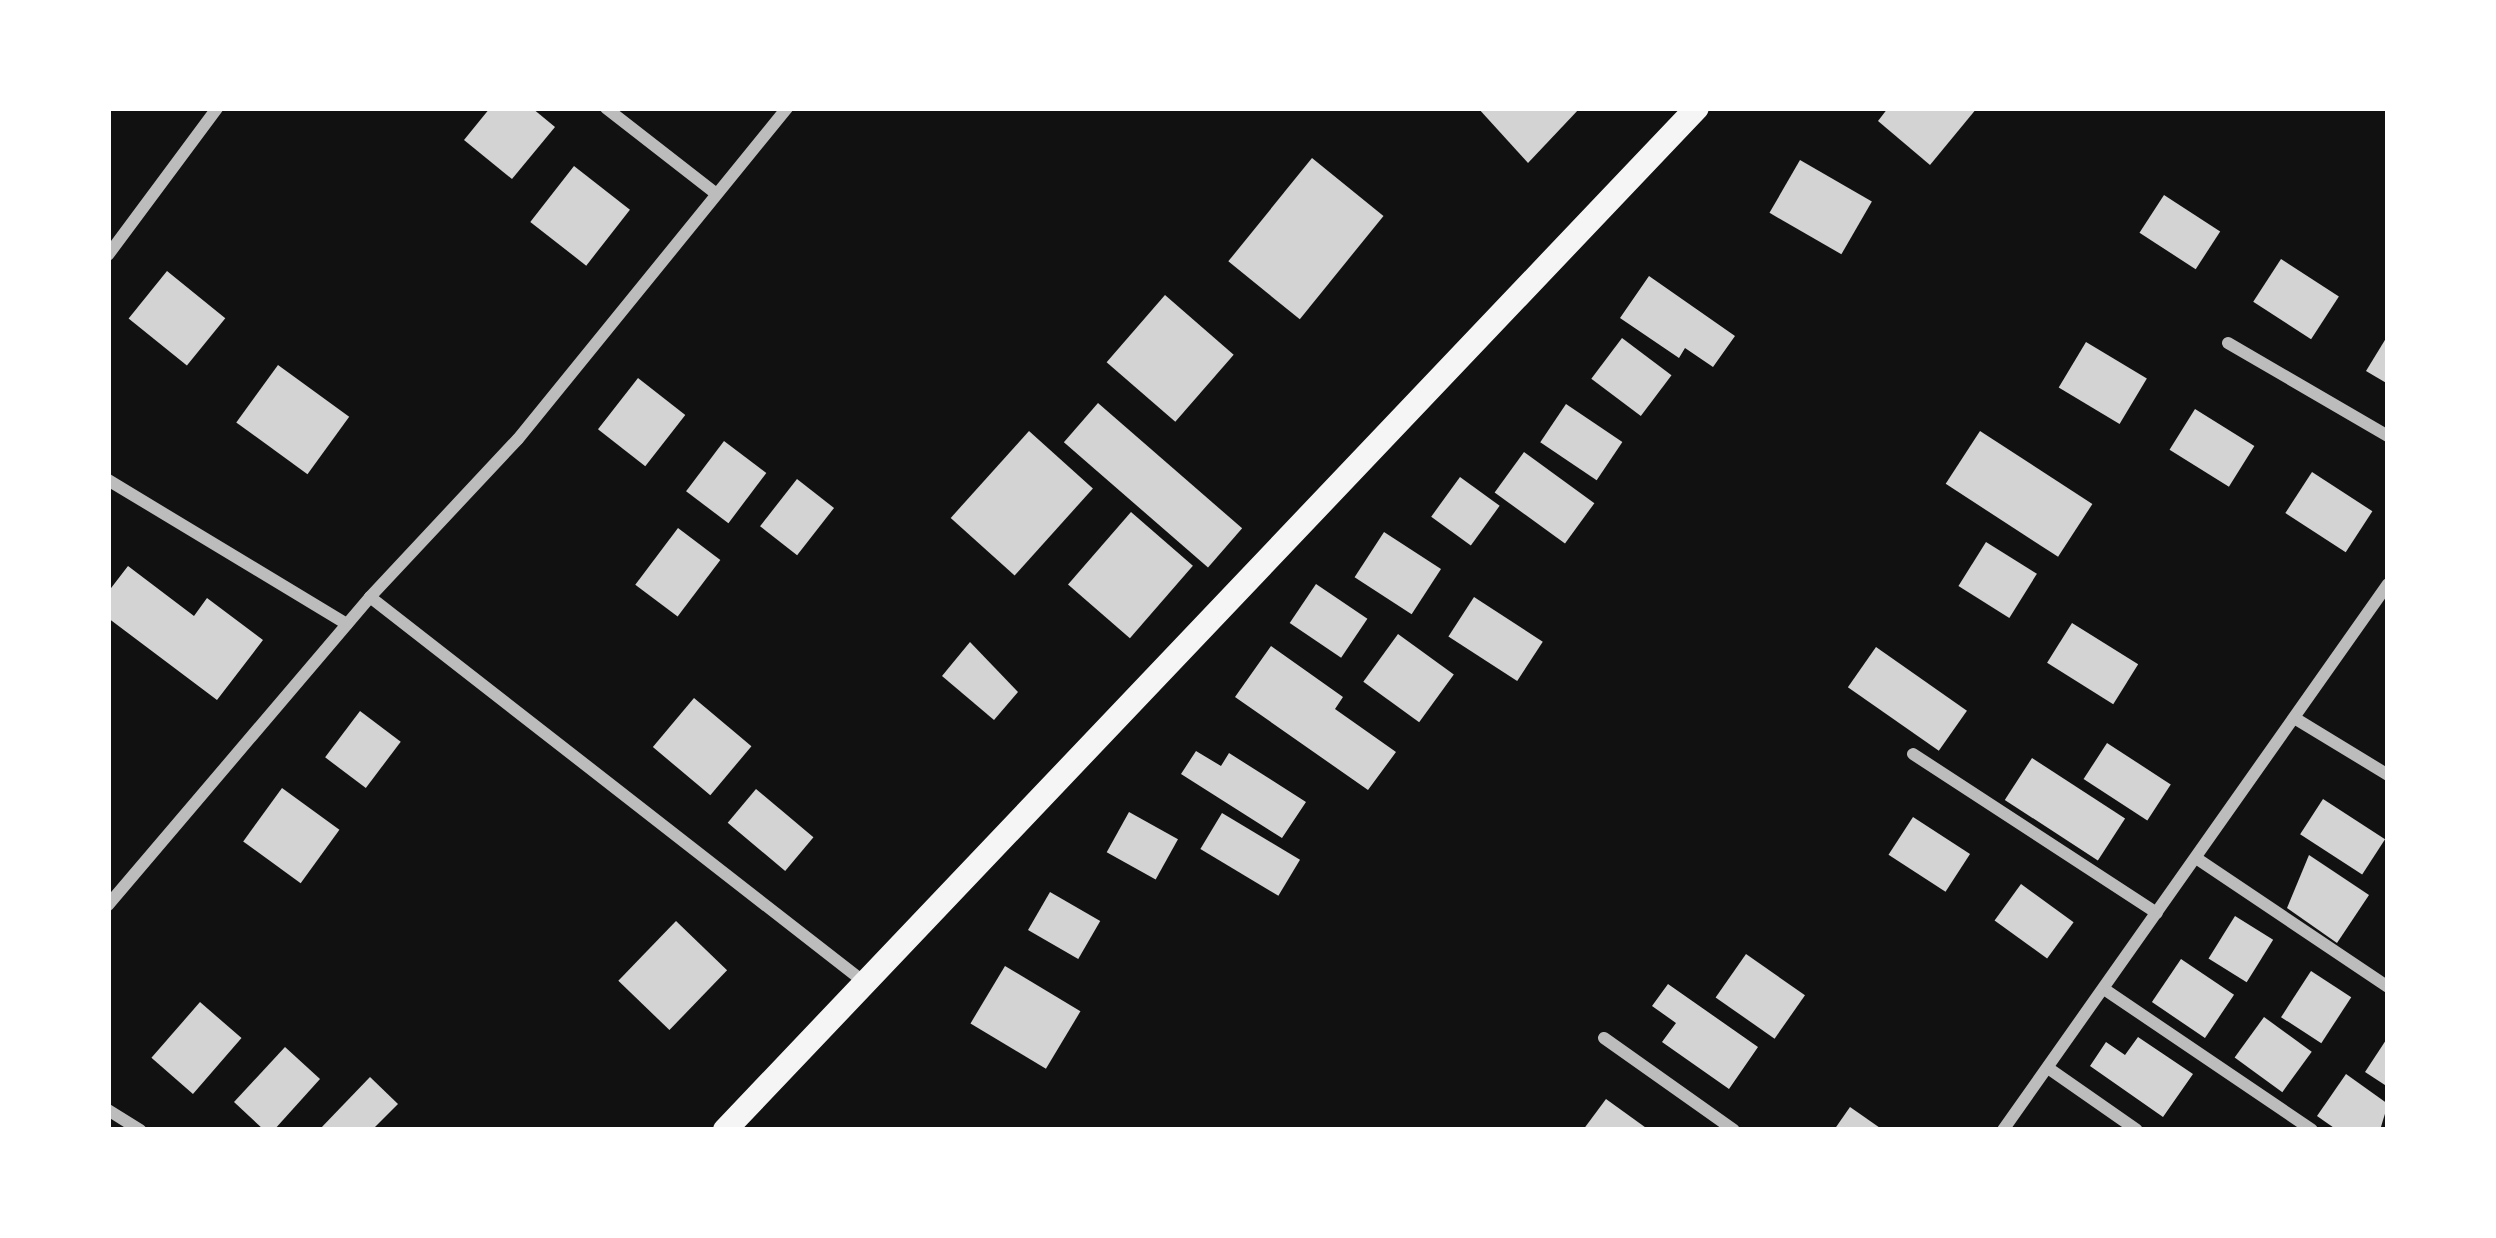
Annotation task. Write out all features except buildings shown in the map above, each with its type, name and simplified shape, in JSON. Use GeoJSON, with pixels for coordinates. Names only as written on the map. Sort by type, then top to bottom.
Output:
{"type":"FeatureCollection","features":[{"type":"Feature","properties":{"kind":"main road"},"geometry":{"type":"LineString","coordinates":[[725,1130],[1697,108]]}},
{"type":"Feature","properties":{"kind":"street"},"geometry":{"type":"LineString","coordinates":[[108,255],[217,108]]}},
{"type":"Feature","properties":{"kind":"street"},"geometry":{"type":"LineString","coordinates":[[606,108],[715,193]]}},
{"type":"Feature","properties":{"kind":"street"},"geometry":{"type":"LineString","coordinates":[[108,904],[370,597],[518,439],[788,108]]}},
{"type":"Feature","properties":{"kind":"street"},"geometry":{"type":"LineString","coordinates":[[2228,343],[2388,436]]}},
{"type":"Feature","properties":{"kind":"street"},"geometry":{"type":"LineString","coordinates":[[108,479],[347,624]]}},
{"type":"Feature","properties":{"kind":"street"},"geometry":{"type":"LineString","coordinates":[[2002,1130],[2388,584]]}},
{"type":"Feature","properties":{"kind":"street"},"geometry":{"type":"LineString","coordinates":[[370,597],[865,982]]}},
{"type":"Feature","properties":{"kind":"street"},"geometry":{"type":"LineString","coordinates":[[2296,718],[2388,775]]}},
{"type":"Feature","properties":{"kind":"street"},"geometry":{"type":"LineString","coordinates":[[1912,754],[2157,914]]}},
{"type":"Feature","properties":{"kind":"street"},"geometry":{"type":"LineString","coordinates":[[2196,858],[2388,987]]}},
{"type":"Feature","properties":{"kind":"street"},"geometry":{"type":"LineString","coordinates":[[2104,989],[2312,1130]]}},
{"type":"Feature","properties":{"kind":"street"},"geometry":{"type":"LineString","coordinates":[[1604,1038],[1733,1130]]}},
{"type":"Feature","properties":{"kind":"street"},"geometry":{"type":"LineString","coordinates":[[2048,1068],[2137,1130]]}},
{"type":"Feature","properties":{"kind":"street"},"geometry":{"type":"LineString","coordinates":[[108,1110],[140,1130]]}}]}
